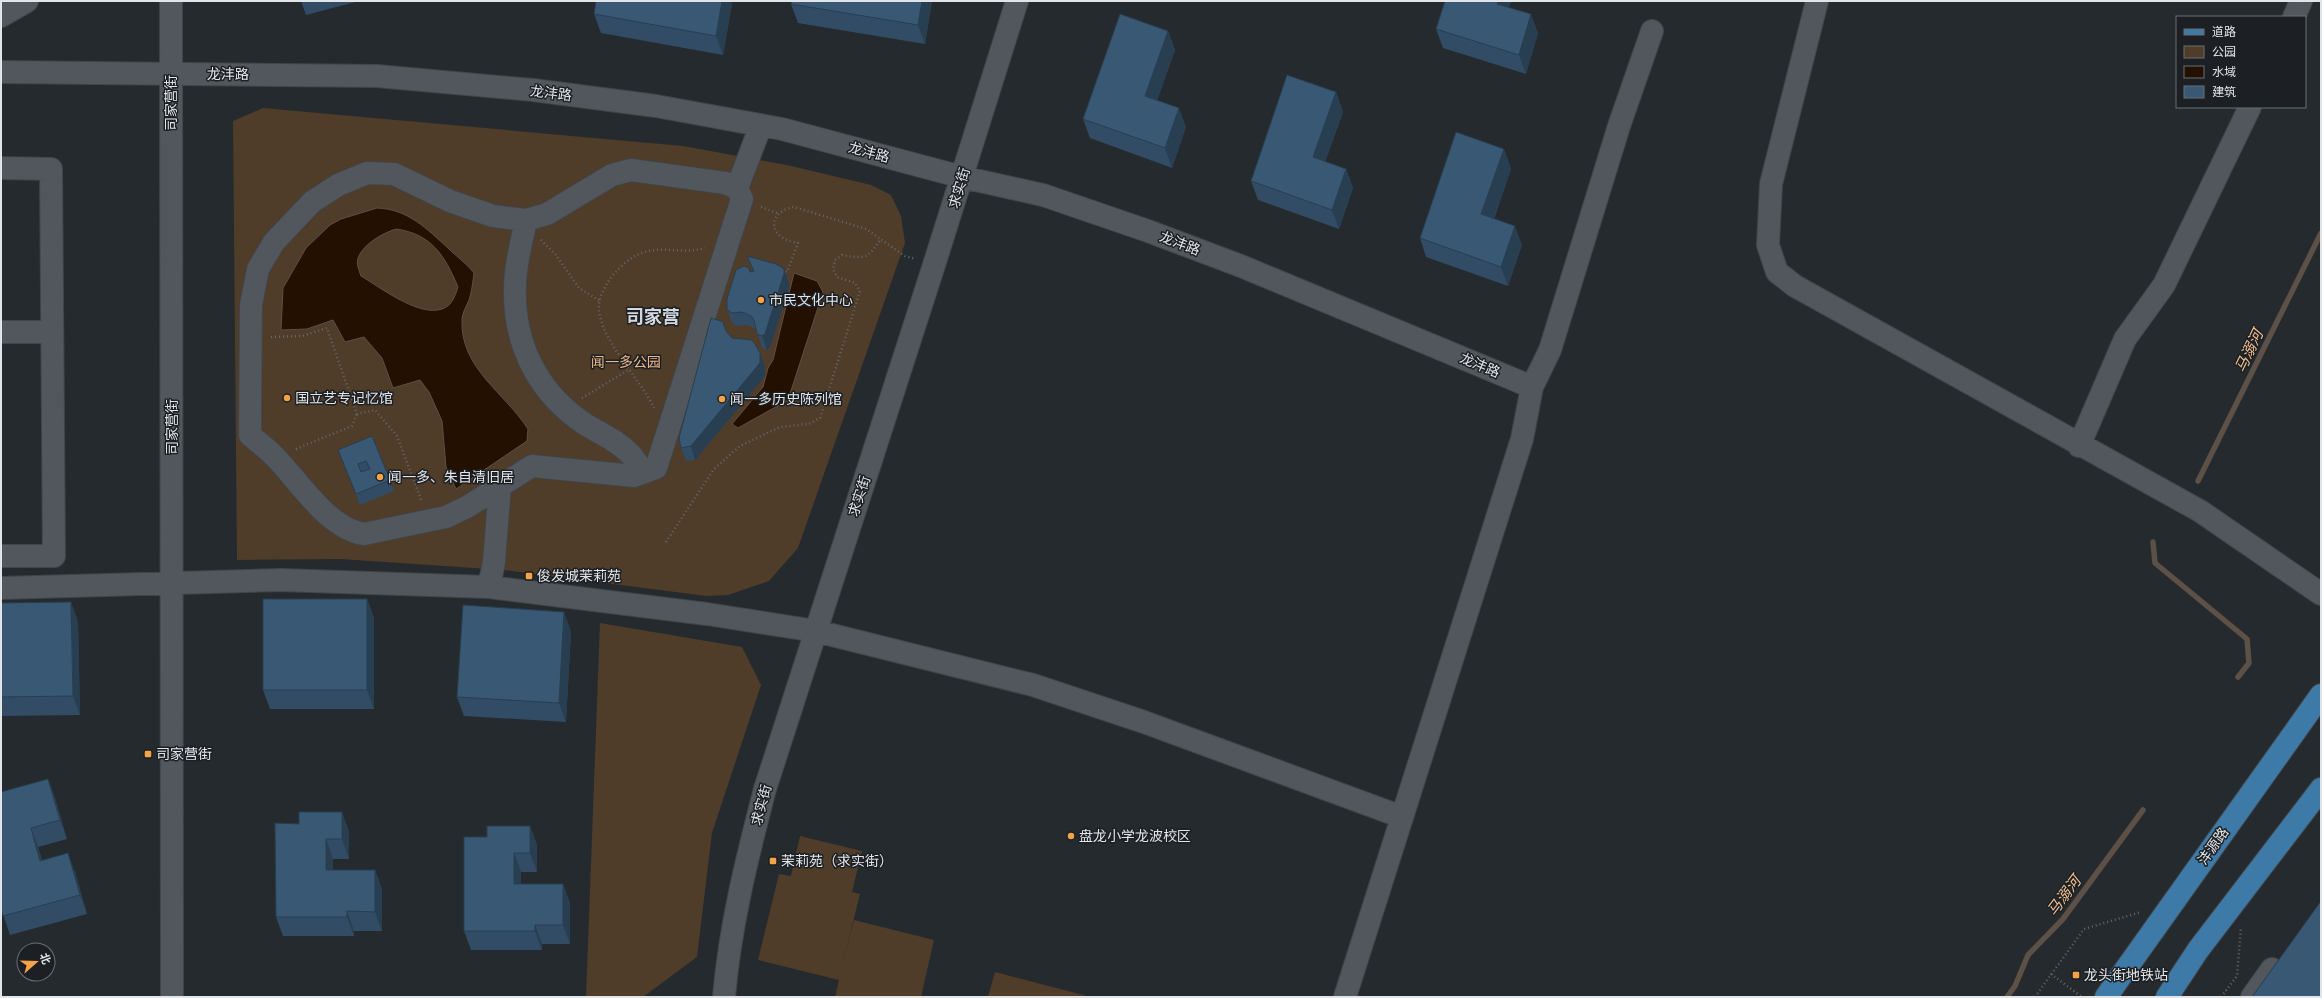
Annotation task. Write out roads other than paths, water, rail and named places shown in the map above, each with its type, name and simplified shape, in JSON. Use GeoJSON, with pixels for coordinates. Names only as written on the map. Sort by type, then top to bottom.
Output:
{"type":"FeatureCollection","features":[{"type":"Feature","properties":{"kind":"main road","name":"沣源路"},"geometry":{"type":"LineString","coordinates":[[2106,997],[2321,694]]}},
{"type":"Feature","properties":{"kind":"main road"},"geometry":{"type":"LineString","coordinates":[[2168,997],[2198,950],[2318,799]]}},
{"type":"Feature","properties":{"kind":"street"},"geometry":{"type":"LineString","coordinates":[[1,16],[28,1]]}},
{"type":"Feature","properties":{"kind":"street","name":"司家营街"},"geometry":{"type":"LineString","coordinates":[[171,1],[172,997]]}},
{"type":"Feature","properties":{"kind":"street","name":"求实街"},"geometry":{"type":"LineString","coordinates":[[724,997],[728,957],[746,864],[766,789],[962,177],[1016,1]]}},
{"type":"Feature","properties":{"kind":"street"},"geometry":{"type":"LineString","coordinates":[[1817,1],[1770,184],[1768,245],[1777,272],[1795,286],[2079,446],[2200,511],[2321,594]]}},
{"type":"Feature","properties":{"kind":"street"},"geometry":{"type":"LineString","coordinates":[[2294,16],[2302,1]]}},
{"type":"Feature","properties":{"kind":"street"},"geometry":{"type":"LineString","coordinates":[[1346,997],[1522,439],[1532,387],[1550,350],[1619,126],[1652,31]]}},
{"type":"Feature","properties":{"kind":"street","name":"龙沣路"},"geometry":{"type":"LineString","coordinates":[[1,72],[377,76],[532,90],[641,104],[761,125],[962,177],[1043,195],[1148,231],[1241,266],[1532,387]]}},
{"type":"Feature","properties":{"kind":"street"},"geometry":{"type":"LineString","coordinates":[[2079,446],[2125,339],[2164,285],[2250,108]]}},
{"type":"Feature","properties":{"kind":"street"},"geometry":{"type":"LineString","coordinates":[[736,188],[761,125]]}},
{"type":"Feature","properties":{"kind":"street"},"geometry":{"type":"LineString","coordinates":[[1,168],[51,169],[54,556],[1,556]]}},
{"type":"Feature","properties":{"kind":"street"},"geometry":{"type":"LineString","coordinates":[[631,170],[725,183],[736,188],[742,199],[656,468],[634,476],[532,466],[446,517],[364,534],[352,532],[332,519],[276,458],[250,435],[251,304],[258,269],[274,242],[312,202],[338,185],[368,173],[394,174],[450,201],[493,216],[526,220],[547,214],[612,175],[631,170]]}},
{"type":"Feature","properties":{"kind":"street"},"geometry":{"type":"LineString","coordinates":[[526,220],[514,285],[515,310],[520,336],[528,362],[544,387],[564,408],[630,453],[643,473]]}},
{"type":"Feature","properties":{"kind":"street"},"geometry":{"type":"LineString","coordinates":[[1,332],[52,332]]}},
{"type":"Feature","properties":{"kind":"street"},"geometry":{"type":"LineString","coordinates":[[489,587],[494,562],[500,486]]}},
{"type":"Feature","properties":{"kind":"street"},"geometry":{"type":"LineString","coordinates":[[1,588],[281,580],[489,587],[707,614],[816,631],[1033,685],[1151,725],[1402,816]]}},
{"type":"Feature","properties":{"kind":"street"},"geometry":{"type":"LineString","coordinates":[[2252,997],[2284,952]]}},
{"type":"Feature","properties":{"kind":"water"},"geometry":{"type":"Polygon","coordinates":[[[377,208],[388,209],[408,216],[433,234],[474,273],[470,297],[462,317],[463,337],[468,352],[476,366],[528,429],[527,441],[456,489],[446,467],[442,421],[429,392],[420,380],[393,388],[382,358],[364,337],[345,342],[333,320],[307,329],[281,330],[283,288],[306,248],[330,225],[341,219],[377,208]],[[396,229],[385,233],[364,248],[357,260],[361,276],[400,300],[422,309],[433,310],[445,308],[453,300],[458,287],[453,276],[436,248],[428,241],[408,232],[396,229]]]}},
{"type":"Feature","properties":{"kind":"water"},"geometry":{"type":"Polygon","coordinates":[[[794,273],[817,281],[823,292],[788,400],[738,428],[732,424],[763,387],[768,368],[773,360],[794,273]]]}},
{"type":"Feature","properties":{"kind":"waterway","name":"马溺河"},"geometry":{"type":"LineString","coordinates":[[2198,481],[2321,233]]}},
{"type":"Feature","properties":{"kind":"waterway","name":"马溺河"},"geometry":{"type":"LineString","coordinates":[[2153,542],[2155,563],[2247,639],[2249,663],[2238,677]]}},
{"type":"Feature","properties":{"kind":"waterway","name":"马溺河"},"geometry":{"type":"LineString","coordinates":[[2007,997],[2015,986],[2028,955],[2063,919],[2143,810]]}},
{"type":"Feature","properties":{"kind":"place","name":"市民文化中心"},"geometry":{"type":"Point","coordinates":[761,300]}},
{"type":"Feature","properties":{"kind":"place","name":"国立艺专记忆馆"},"geometry":{"type":"Point","coordinates":[287,398]}},
{"type":"Feature","properties":{"kind":"place","name":"闻一多历史陈列馆"},"geometry":{"type":"Point","coordinates":[722,399]}},
{"type":"Feature","properties":{"kind":"place","name":"闻一多、朱自清旧居"},"geometry":{"type":"Point","coordinates":[380,477]}},
{"type":"Feature","properties":{"kind":"place","name":"俊发城茉莉苑"},"geometry":{"type":"Point","coordinates":[529,576]}},
{"type":"Feature","properties":{"kind":"place","name":"司家营街"},"geometry":{"type":"Point","coordinates":[148,754]}},
{"type":"Feature","properties":{"kind":"place","name":"盘龙小学龙波校区"},"geometry":{"type":"Point","coordinates":[1071,836]}},
{"type":"Feature","properties":{"kind":"place","name":"茉莉苑（求实街）"},"geometry":{"type":"Point","coordinates":[773,861]}},
{"type":"Feature","properties":{"kind":"place","name":"龙头街地铁站"},"geometry":{"type":"Point","coordinates":[2076,975]}},
{"type":"Feature","properties":{"kind":"district","name":"司家营"},"geometry":{"type":"Point","coordinates":[653,317]}},
{"type":"Feature","properties":{"kind":"park label","name":"闻一多公园"},"geometry":{"type":"Point","coordinates":[626,362]}}]}
